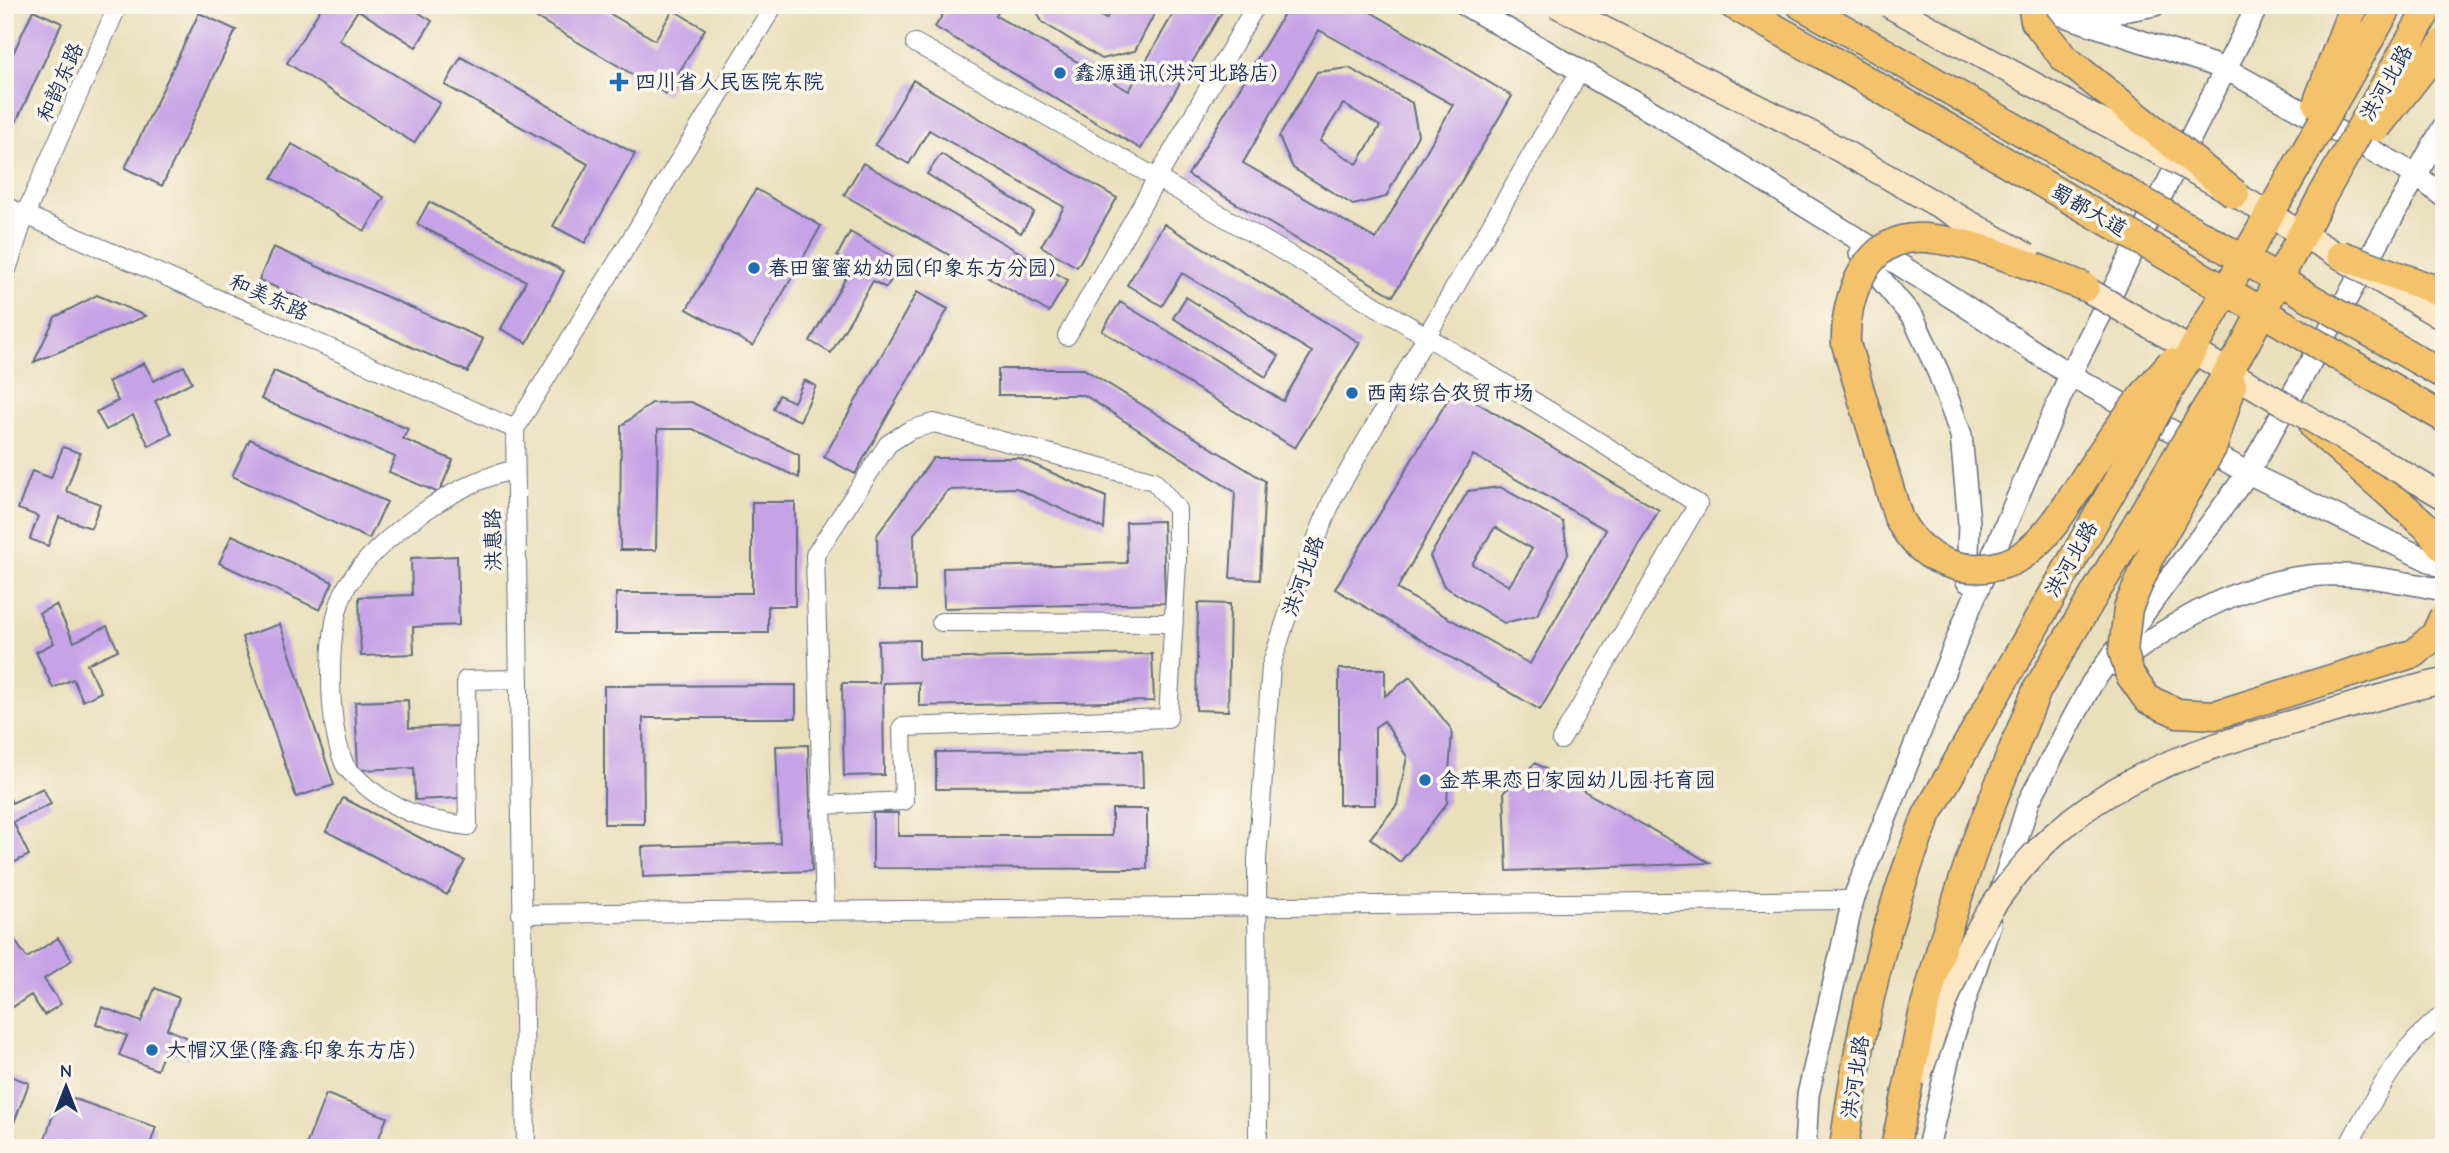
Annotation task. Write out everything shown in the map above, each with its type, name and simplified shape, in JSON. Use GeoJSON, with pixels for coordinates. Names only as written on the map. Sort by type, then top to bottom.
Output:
{"type":"FeatureCollection","features":[{"type":"Feature","properties":{"kind":"main road"},"geometry":{"type":"LineString","coordinates":[[1556,5],[1812,134],[2085,287],[2444,497]]}},
{"type":"Feature","properties":{"kind":"main road","name":"蜀都大道"},"geometry":{"type":"LineString","coordinates":[[1733,5],[2444,418]]}},
{"type":"Feature","properties":{"kind":"main road","name":"蜀都大道"},"geometry":{"type":"LineString","coordinates":[[1801,5],[2444,375]]}},
{"type":"Feature","properties":{"kind":"main road"},"geometry":{"type":"LineString","coordinates":[[1888,5],[2235,194],[2444,319]]}},
{"type":"Feature","properties":{"kind":"main road"},"geometry":{"type":"LineString","coordinates":[[2288,183],[2354,5]]}},
{"type":"Feature","properties":{"kind":"main road","name":"洪河北路"},"geometry":{"type":"LineString","coordinates":[[1844,1148],[1854,1070],[1885,930],[1927,815],[2135,446],[2211,320],[2389,5]]}},
{"type":"Feature","properties":{"kind":"main road","name":"洪河北路"},"geometry":{"type":"LineString","coordinates":[[1896,1141],[1942,945],[1976,842],[2037,690],[2246,342],[2320,198],[2430,5]]}},
{"type":"Feature","properties":{"kind":"main road"},"geometry":{"type":"LineString","coordinates":[[2039,8],[2035,21],[2064,58],[2235,194]]}},
{"type":"Feature","properties":{"kind":"main road"},"geometry":{"type":"LineString","coordinates":[[2320,198],[2444,42]]}},
{"type":"Feature","properties":{"kind":"main road"},"geometry":{"type":"LineString","coordinates":[[2085,287],[1991,252],[1924,237],[1897,242],[1871,261],[1854,283],[1845,318],[1846,344],[1898,517],[1914,542],[1942,562],[1972,570],[2020,557],[2061,515],[2140,397],[2211,320]]}},
{"type":"Feature","properties":{"kind":"main road"},"geometry":{"type":"LineString","coordinates":[[2340,255],[2444,293]]}},
{"type":"Feature","properties":{"kind":"main road"},"geometry":{"type":"LineString","coordinates":[[2246,342],[2213,446],[2152,553],[2128,608],[2123,651],[2130,675],[2147,699],[2178,713],[2215,715],[2416,653],[2435,635],[2444,616]]}},
{"type":"Feature","properties":{"kind":"main road"},"geometry":{"type":"LineString","coordinates":[[2293,409],[2427,527],[2444,549]]}},
{"type":"Feature","properties":{"kind":"main road"},"geometry":{"type":"LineString","coordinates":[[1896,1141],[1957,974],[1989,912],[2035,852],[2079,813],[2139,774],[2204,748],[2444,681]]}},
{"type":"Feature","properties":{"kind":"street","name":"和韵东路"},"geometry":{"type":"LineString","coordinates":[[5,276],[25,215],[118,5]]}},
{"type":"Feature","properties":{"kind":"street"},"geometry":{"type":"LineString","coordinates":[[515,429],[774,5]]}},
{"type":"Feature","properties":{"kind":"street"},"geometry":{"type":"LineString","coordinates":[[1067,336],[1156,175],[1256,5]]}},
{"type":"Feature","properties":{"kind":"street"},"geometry":{"type":"LineString","coordinates":[[1465,5],[1663,118],[2070,375],[2248,473],[2444,568]]}},
{"type":"Feature","properties":{"kind":"street"},"geometry":{"type":"LineString","coordinates":[[2039,8],[2113,13],[2155,5]]}},
{"type":"Feature","properties":{"kind":"street"},"geometry":{"type":"LineString","coordinates":[[1805,1148],[1808,1095],[1853,900],[1966,617],[2070,375],[2258,5]]}},
{"type":"Feature","properties":{"kind":"street"},"geometry":{"type":"LineString","coordinates":[[2039,8],[2227,69],[2416,175],[2444,197]]}},
{"type":"Feature","properties":{"kind":"street"},"geometry":{"type":"LineString","coordinates":[[915,43],[1156,175],[1426,334],[1698,504],[1562,740]]}},
{"type":"Feature","properties":{"kind":"street","name":"洪河北路"},"geometry":{"type":"LineString","coordinates":[[1258,1148],[1259,821],[1271,666],[1296,589],[1332,498],[1580,71]]}},
{"type":"Feature","properties":{"kind":"street"},"geometry":{"type":"LineString","coordinates":[[1928,1148],[1953,1038],[2029,801],[2092,683],[2248,473],[2444,125]]}},
{"type":"Feature","properties":{"kind":"street","name":"和美东路"},"geometry":{"type":"LineString","coordinates":[[5,206],[515,429]]}},
{"type":"Feature","properties":{"kind":"street"},"geometry":{"type":"LineString","coordinates":[[1836,225],[1914,319],[1939,374],[1961,435],[1969,523],[1966,617]]}},
{"type":"Feature","properties":{"kind":"street"},"geometry":{"type":"LineString","coordinates":[[823,805],[904,801],[902,727],[1168,718],[1177,509],[1153,481],[934,423],[910,430],[888,444],[816,555],[825,911]]}},
{"type":"Feature","properties":{"kind":"street","name":"洪惠路"},"geometry":{"type":"LineString","coordinates":[[515,429],[526,1148]]}},
{"type":"Feature","properties":{"kind":"street"},"geometry":{"type":"LineString","coordinates":[[515,470],[496,473],[446,498],[370,555],[346,588],[331,641],[331,701],[344,765],[378,799],[432,822],[468,827],[466,680],[519,678]]}},
{"type":"Feature","properties":{"kind":"street"},"geometry":{"type":"LineString","coordinates":[[2092,683],[2166,628],[2248,589],[2310,576],[2381,578],[2444,590]]}},
{"type":"Feature","properties":{"kind":"street"},"geometry":{"type":"LineString","coordinates":[[941,622],[1174,623]]}},
{"type":"Feature","properties":{"kind":"street"},"geometry":{"type":"LineString","coordinates":[[521,914],[1853,900]]}},
{"type":"Feature","properties":{"kind":"street"},"geometry":{"type":"LineString","coordinates":[[2347,1148],[2392,1065],[2426,1027],[2444,1014]]}},
{"type":"Feature","properties":{"kind":"building"},"geometry":{"type":"Polygon","coordinates":[[[323,5],[407,5],[432,21],[416,47],[358,10],[339,40],[440,103],[414,143],[287,63],[323,5]]]}},
{"type":"Feature","properties":{"kind":"building"},"geometry":{"type":"Polygon","coordinates":[[[515,5],[595,5],[655,40],[673,10],[705,29],[666,94],[515,5]]]}},
{"type":"Feature","properties":{"kind":"building"},"geometry":{"type":"Polygon","coordinates":[[[949,5],[1002,5],[996,16],[1129,91],[1178,5],[1226,5],[1141,149],[935,27],[949,5]]]}},
{"type":"Feature","properties":{"kind":"building"},"geometry":{"type":"Polygon","coordinates":[[[1034,5],[1083,5],[1106,19],[1114,5],[1159,5],[1135,51],[1102,59],[1042,22],[1034,5]]]}},
{"type":"Feature","properties":{"kind":"building"},"geometry":{"type":"Polygon","coordinates":[[[1289,5],[1359,5],[1512,96],[1393,296],[1188,175],[1289,5]],[[1319,30],[1243,163],[1376,239],[1453,105],[1319,30]]]}},
{"type":"Feature","properties":{"kind":"building"},"geometry":{"type":"Polygon","coordinates":[[[33,10],[62,23],[11,133],[5,131],[5,71],[33,10]]]}},
{"type":"Feature","properties":{"kind":"building"},"geometry":{"type":"Polygon","coordinates":[[[199,13],[236,30],[162,186],[125,168],[199,13]]]}},
{"type":"Feature","properties":{"kind":"building"},"geometry":{"type":"Polygon","coordinates":[[[461,57],[635,154],[585,243],[553,226],[588,164],[445,85],[461,57]]]}},
{"type":"Feature","properties":{"kind":"building"},"geometry":{"type":"Polygon","coordinates":[[[1349,68],[1412,103],[1418,135],[1386,197],[1353,205],[1293,168],[1279,137],[1317,72],[1349,68]],[[1343,104],[1320,141],[1357,164],[1380,126],[1343,104]]]}},
{"type":"Feature","properties":{"kind":"building"},"geometry":{"type":"Polygon","coordinates":[[[913,80],[1117,198],[1077,267],[1041,246],[1064,207],[929,130],[909,164],[875,145],[913,80]]]}},
{"type":"Feature","properties":{"kind":"building"},"geometry":{"type":"Polygon","coordinates":[[[292,144],[384,197],[365,231],[272,178],[292,144]]]}},
{"type":"Feature","properties":{"kind":"building"},"geometry":{"type":"Polygon","coordinates":[[[941,154],[1034,212],[1021,233],[927,174],[941,154]]]}},
{"type":"Feature","properties":{"kind":"building"},"geometry":{"type":"Polygon","coordinates":[[[863,163],[1068,280],[1049,312],[844,195],[863,163]]]}},
{"type":"Feature","properties":{"kind":"building","name":"春田蜜蜜幼幼园(印象东方分园)"},"geometry":{"type":"Polygon","coordinates":[[[756,189],[821,226],[753,346],[687,309],[756,189]]]}},
{"type":"Feature","properties":{"kind":"building"},"geometry":{"type":"Polygon","coordinates":[[[429,202],[564,271],[527,343],[501,329],[526,281],[417,224],[429,202]]]}},
{"type":"Feature","properties":{"kind":"building"},"geometry":{"type":"Polygon","coordinates":[[[1164,224],[1360,343],[1295,448],[1102,331],[1120,302],[1283,401],[1312,352],[1182,273],[1162,306],[1127,285],[1164,224]]]}},
{"type":"Feature","properties":{"kind":"building"},"geometry":{"type":"Polygon","coordinates":[[[850,232],[902,262],[886,288],[873,281],[831,353],[810,341],[853,265],[837,256],[850,232]]]}},
{"type":"Feature","properties":{"kind":"building"},"geometry":{"type":"Polygon","coordinates":[[[273,247],[483,339],[468,372],[259,280],[273,247]]]}},
{"type":"Feature","properties":{"kind":"building"},"geometry":{"type":"Polygon","coordinates":[[[917,292],[948,309],[855,474],[824,457],[917,292]]]}},
{"type":"Feature","properties":{"kind":"building"},"geometry":{"type":"Polygon","coordinates":[[[97,295],[146,316],[34,362],[55,317],[97,295]]]}},
{"type":"Feature","properties":{"kind":"building"},"geometry":{"type":"Polygon","coordinates":[[[1186,297],[1279,356],[1266,377],[1173,318],[1186,297]]]}},
{"type":"Feature","properties":{"kind":"building"},"geometry":{"type":"Polygon","coordinates":[[[144,363],[154,381],[184,366],[192,382],[155,401],[172,434],[149,446],[133,415],[106,430],[96,412],[118,401],[108,382],[144,363]]]}},
{"type":"Feature","properties":{"kind":"building"},"geometry":{"type":"Polygon","coordinates":[[[998,369],[1084,369],[1265,481],[1260,580],[1230,578],[1235,492],[1084,395],[998,395],[998,369]]]}},
{"type":"Feature","properties":{"kind":"building"},"geometry":{"type":"Polygon","coordinates":[[[274,371],[408,429],[403,439],[453,460],[439,493],[389,472],[395,457],[261,399],[274,371]]]}},
{"type":"Feature","properties":{"kind":"building"},"geometry":{"type":"Polygon","coordinates":[[[804,380],[816,386],[800,421],[773,409],[779,395],[794,402],[804,380]]]}},
{"type":"Feature","properties":{"kind":"building"},"geometry":{"type":"Polygon","coordinates":[[[1454,389],[1659,510],[1540,710],[1335,589],[1454,389]],[[1473,455],[1397,589],[1530,664],[1606,530],[1473,455]]]}},
{"type":"Feature","properties":{"kind":"building"},"geometry":{"type":"Polygon","coordinates":[[[691,402],[799,455],[799,478],[693,429],[658,429],[656,550],[620,550],[621,426],[652,403],[691,402]]]}},
{"type":"Feature","properties":{"kind":"building"},"geometry":{"type":"Polygon","coordinates":[[[250,439],[387,502],[369,539],[232,476],[250,439]]]}},
{"type":"Feature","properties":{"kind":"building"},"geometry":{"type":"Polygon","coordinates":[[[63,447],[80,453],[66,491],[100,504],[91,528],[59,517],[48,546],[30,539],[38,516],[18,509],[32,471],[51,478],[63,447]]]}},
{"type":"Feature","properties":{"kind":"building"},"geometry":{"type":"Polygon","coordinates":[[[933,458],[1019,458],[1106,497],[1104,529],[1016,488],[948,490],[914,534],[915,591],[878,591],[877,535],[933,458]]]}},
{"type":"Feature","properties":{"kind":"building"},"geometry":{"type":"Polygon","coordinates":[[[1500,487],[1563,522],[1568,554],[1537,615],[1504,623],[1444,586],[1430,556],[1468,491],[1500,487]],[[1495,527],[1472,564],[1509,586],[1532,549],[1495,527]]]}},
{"type":"Feature","properties":{"kind":"building"},"geometry":{"type":"Polygon","coordinates":[[[752,502],[795,502],[795,606],[768,606],[768,633],[616,633],[616,593],[752,593],[752,502]]]}},
{"type":"Feature","properties":{"kind":"building"},"geometry":{"type":"Polygon","coordinates":[[[1163,521],[1165,603],[944,608],[943,568],[1127,563],[1126,522],[1163,521]]]}},
{"type":"Feature","properties":{"kind":"building"},"geometry":{"type":"Polygon","coordinates":[[[232,535],[333,582],[320,610],[219,563],[232,535]]]}},
{"type":"Feature","properties":{"kind":"building"},"geometry":{"type":"Polygon","coordinates":[[[457,556],[459,625],[413,627],[414,654],[361,656],[359,597],[412,595],[411,558],[457,556]]]}},
{"type":"Feature","properties":{"kind":"building"},"geometry":{"type":"Polygon","coordinates":[[[1198,603],[1230,604],[1228,711],[1196,710],[1198,603]]]}},
{"type":"Feature","properties":{"kind":"building"},"geometry":{"type":"Polygon","coordinates":[[[56,605],[74,642],[107,626],[118,650],[87,664],[101,692],[83,701],[73,679],[53,688],[36,652],[54,643],[39,613],[56,605]]]}},
{"type":"Feature","properties":{"kind":"building"},"geometry":{"type":"Polygon","coordinates":[[[280,624],[334,785],[296,797],[242,637],[280,624]]]}},
{"type":"Feature","properties":{"kind":"building"},"geometry":{"type":"Polygon","coordinates":[[[919,640],[919,659],[1152,654],[1154,701],[919,706],[919,682],[883,683],[884,775],[844,776],[842,683],[879,683],[878,641],[919,640]]]}},
{"type":"Feature","properties":{"kind":"building","name":"金苹果恋日家园幼儿园·托育园"},"geometry":{"type":"Polygon","coordinates":[[[1339,669],[1385,669],[1385,696],[1410,677],[1452,730],[1447,803],[1400,862],[1370,838],[1397,805],[1407,757],[1384,721],[1375,727],[1375,805],[1339,805],[1339,669]]]}},
{"type":"Feature","properties":{"kind":"building"},"geometry":{"type":"Polygon","coordinates":[[[796,685],[796,718],[643,718],[644,824],[604,824],[604,686],[796,685]]]}},
{"type":"Feature","properties":{"kind":"building"},"geometry":{"type":"Polygon","coordinates":[[[408,700],[409,728],[458,726],[461,798],[415,800],[414,768],[358,770],[355,702],[408,700]]]}},
{"type":"Feature","properties":{"kind":"building"},"geometry":{"type":"Polygon","coordinates":[[[808,745],[812,871],[643,877],[642,847],[780,843],[776,746],[808,745]]]}},
{"type":"Feature","properties":{"kind":"building"},"geometry":{"type":"Polygon","coordinates":[[[1142,751],[1143,788],[936,789],[936,752],[1142,751]]]}},
{"type":"Feature","properties":{"kind":"building"},"geometry":{"type":"Polygon","coordinates":[[[1535,763],[1710,863],[1507,871],[1504,792],[1535,763]]]}},
{"type":"Feature","properties":{"kind":"building"},"geometry":{"type":"Polygon","coordinates":[[[5,788],[12,803],[43,788],[51,804],[13,822],[29,855],[5,867],[5,788]]]}},
{"type":"Feature","properties":{"kind":"building"},"geometry":{"type":"Polygon","coordinates":[[[343,798],[465,861],[447,895],[326,831],[343,798]]]}},
{"type":"Feature","properties":{"kind":"building"},"geometry":{"type":"Polygon","coordinates":[[[1112,809],[1147,809],[1147,869],[873,868],[873,813],[898,813],[898,836],[1112,836],[1112,809]]]}},
{"type":"Feature","properties":{"kind":"building"},"geometry":{"type":"Polygon","coordinates":[[[5,926],[27,958],[58,938],[72,960],[44,979],[61,1004],[44,1015],[31,995],[13,1007],[5,995],[5,926]]]}},
{"type":"Feature","properties":{"kind":"building"},"geometry":{"type":"Polygon","coordinates":[[[155,988],[179,998],[167,1029],[195,1041],[188,1059],[165,1050],[157,1070],[119,1055],[127,1036],[96,1024],[102,1007],[141,1022],[155,988]]]}},
{"type":"Feature","properties":{"kind":"building"},"geometry":{"type":"Polygon","coordinates":[[[5,1074],[29,1083],[12,1128],[5,1125],[5,1074]]]}},
{"type":"Feature","properties":{"kind":"building"},"geometry":{"type":"Polygon","coordinates":[[[60,1094],[156,1127],[149,1148],[43,1145],[60,1094]]]}},
{"type":"Feature","properties":{"kind":"building"},"geometry":{"type":"Polygon","coordinates":[[[326,1094],[387,1117],[375,1148],[305,1148],[326,1094]]]}},
{"type":"Feature","properties":{"kind":"place","name":"鑫源通讯(洪河北路店)"},"geometry":{"type":"Point","coordinates":[1060,73]}},
{"type":"Feature","properties":{"kind":"place","name":"四川省人民医院东院"},"geometry":{"type":"Point","coordinates":[619,82]}},
{"type":"Feature","properties":{"kind":"place","name":"春田蜜蜜幼幼园(印象东方分园)"},"geometry":{"type":"Point","coordinates":[754,268]}},
{"type":"Feature","properties":{"kind":"place","name":"西南综合农贸市场"},"geometry":{"type":"Point","coordinates":[1352,393]}},
{"type":"Feature","properties":{"kind":"place","name":"金苹果恋日家园幼儿园·托育园"},"geometry":{"type":"Point","coordinates":[1425,780]}},
{"type":"Feature","properties":{"kind":"place","name":"大帽汉堡(隆鑫·印象东方店)"},"geometry":{"type":"Point","coordinates":[152,1050]}}]}
